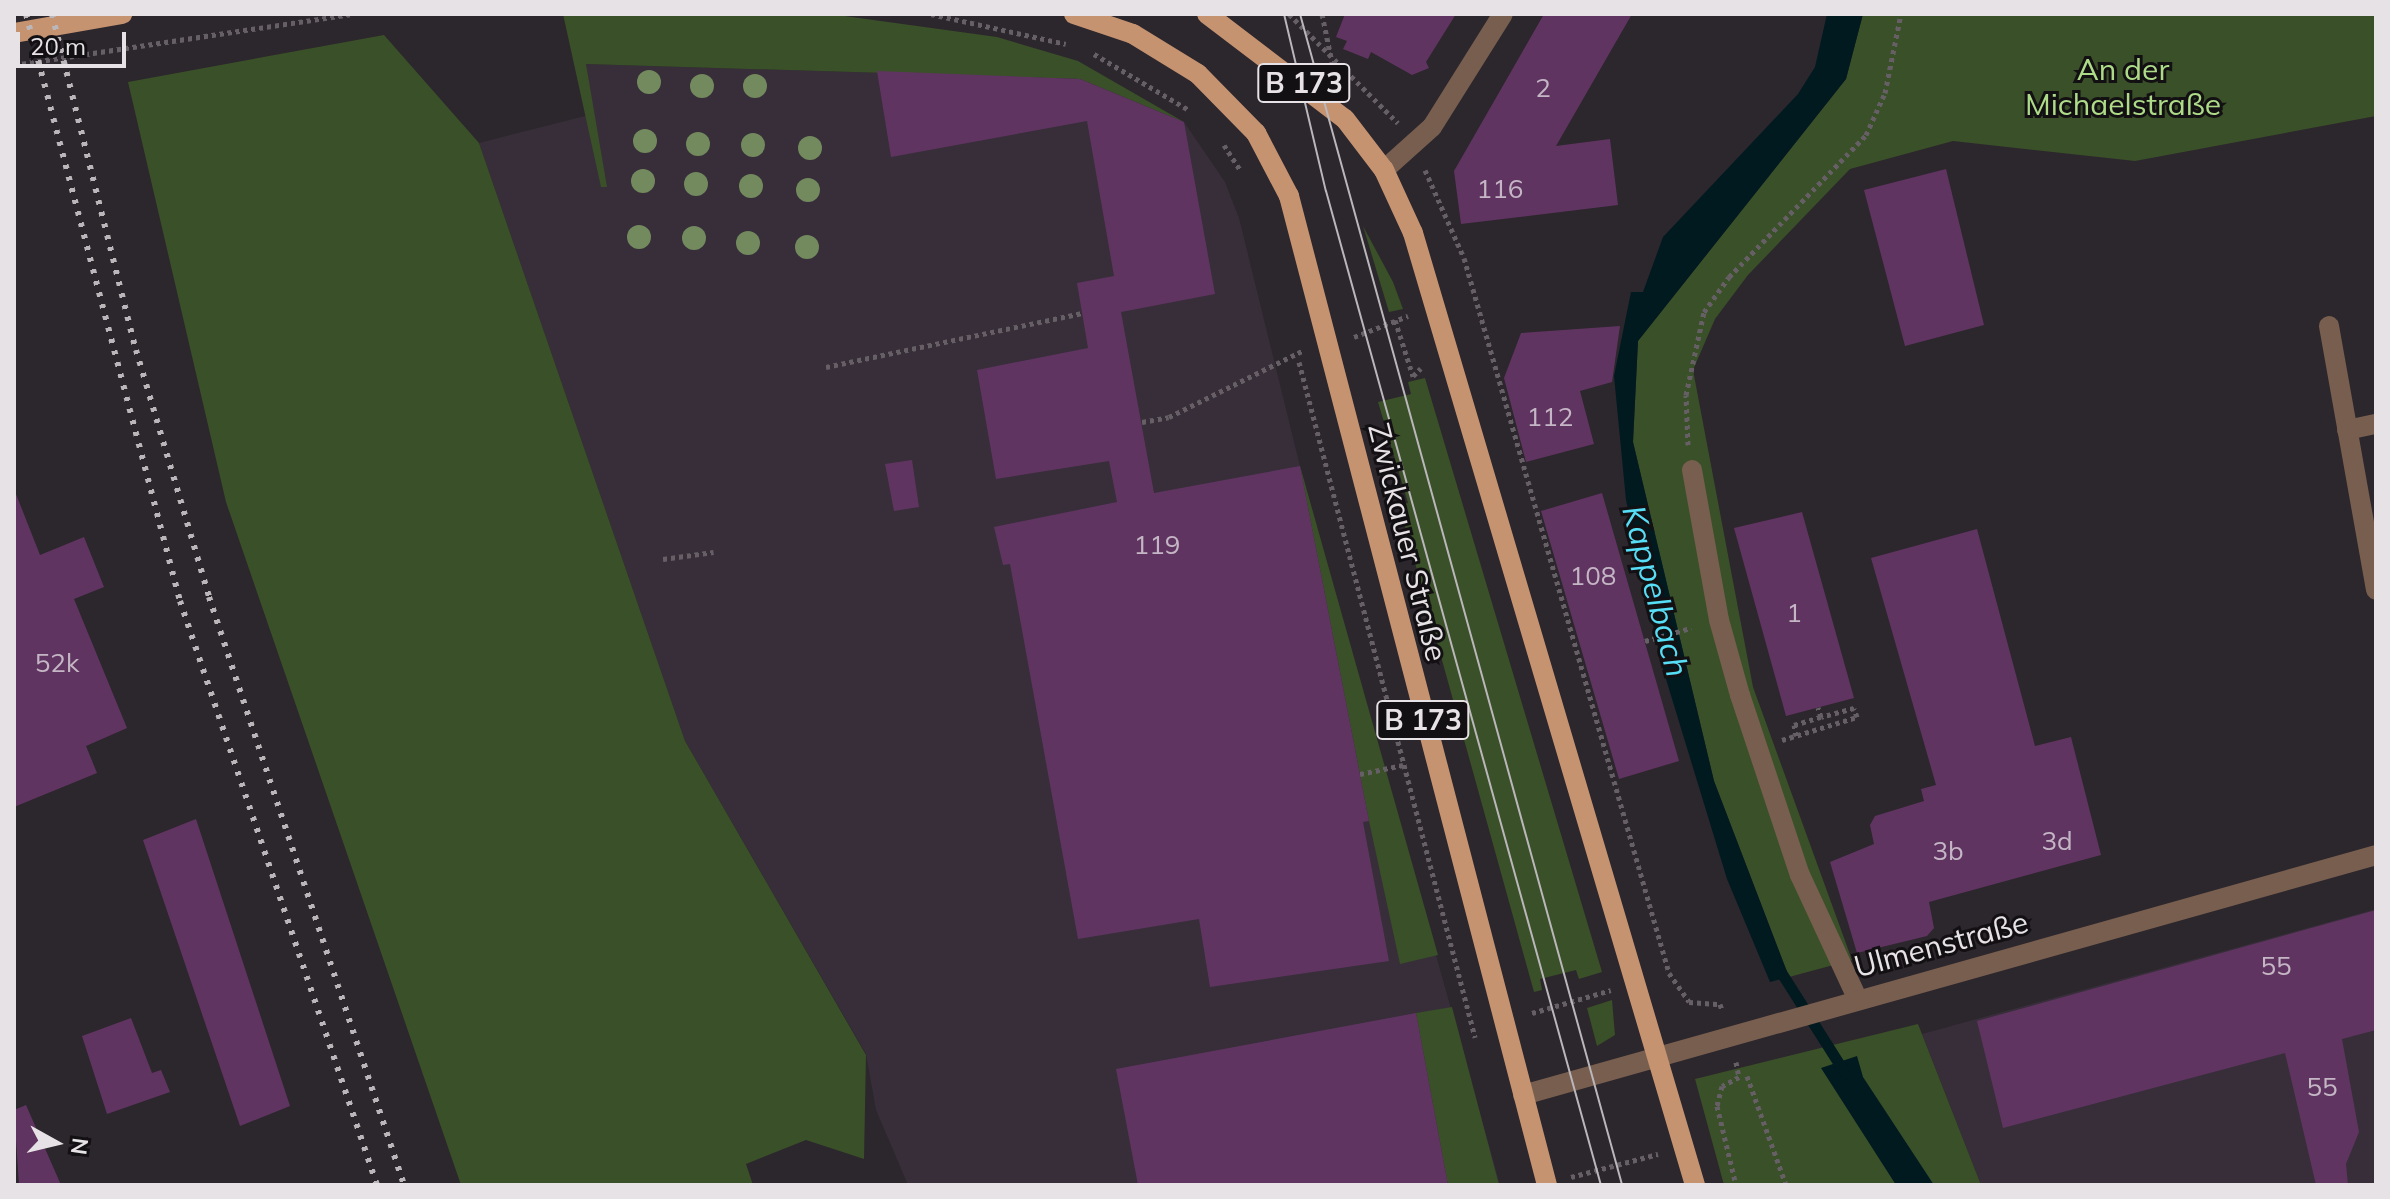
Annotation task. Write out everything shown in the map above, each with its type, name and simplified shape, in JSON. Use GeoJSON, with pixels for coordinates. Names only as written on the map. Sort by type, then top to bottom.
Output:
{"type":"FeatureCollection","features":[{"type":"Feature","properties":{"kind":"main road"},"geometry":{"type":"LineString","coordinates":[[14,33],[122,14]]}},
{"type":"Feature","properties":{"kind":"main road","name":"Zwickauer Straße"},"geometry":{"type":"LineString","coordinates":[[1074,14],[1163,50],[1207,82],[1256,133],[1289,196],[1547,1185]]}},
{"type":"Feature","properties":{"kind":"main road","name":"B 173"},"geometry":{"type":"LineString","coordinates":[[1207,14],[1345,119],[1384,170],[1438,307],[1695,1185]]}},
{"type":"Feature","properties":{"kind":"street"},"geometry":{"type":"LineString","coordinates":[[1384,170],[1414,145],[1453,99],[1503,14]]}},
{"type":"Feature","properties":{"kind":"street"},"geometry":{"type":"LineString","coordinates":[[2329,326],[2376,590]]}},
{"type":"Feature","properties":{"kind":"street"},"geometry":{"type":"LineString","coordinates":[[2347,430],[2376,424]]}},
{"type":"Feature","properties":{"kind":"street"},"geometry":{"type":"LineString","coordinates":[[1692,470],[1719,620],[1795,862],[1857,998]]}},
{"type":"Feature","properties":{"kind":"street","name":"Ulmenstraße"},"geometry":{"type":"LineString","coordinates":[[1523,1095],[1857,998],[2376,855]]}},
{"type":"Feature","properties":{"kind":"path"},"geometry":{"type":"LineString","coordinates":[[14,65],[350,14]]}},
{"type":"Feature","properties":{"kind":"path"},"geometry":{"type":"LineString","coordinates":[[931,14],[1076,47]]}},
{"type":"Feature","properties":{"kind":"path"},"geometry":{"type":"LineString","coordinates":[[1289,14],[1328,48],[1414,145],[1464,258],[1669,973],[1689,1002],[1720,1004],[1730,1037]]}},
{"type":"Feature","properties":{"kind":"path"},"geometry":{"type":"LineString","coordinates":[[1322,14],[1345,119]]}},
{"type":"Feature","properties":{"kind":"path"},"geometry":{"type":"LineString","coordinates":[[1692,470],[1686,395],[1704,312],[1729,277],[1866,135],[1885,93],[1901,14]]}},
{"type":"Feature","properties":{"kind":"path"},"geometry":{"type":"LineString","coordinates":[[1090,52],[1201,118]]}},
{"type":"Feature","properties":{"kind":"path"},"geometry":{"type":"LineString","coordinates":[[1219,139],[1245,181]]}},
{"type":"Feature","properties":{"kind":"path"},"geometry":{"type":"LineString","coordinates":[[1142,422],[1169,417],[1297,352],[1438,307]]}},
{"type":"Feature","properties":{"kind":"path"},"geometry":{"type":"LineString","coordinates":[[826,367],[1082,313]]}},
{"type":"Feature","properties":{"kind":"path"},"geometry":{"type":"LineString","coordinates":[[1395,320],[1413,376],[1422,373],[1404,318]]}},
{"type":"Feature","properties":{"kind":"path"},"geometry":{"type":"LineString","coordinates":[[1295,336],[1473,1030],[1669,973]]}},
{"type":"Feature","properties":{"kind":"path"},"geometry":{"type":"LineString","coordinates":[[663,559],[714,552]]}},
{"type":"Feature","properties":{"kind":"path"},"geometry":{"type":"LineString","coordinates":[[1645,641],[1719,620]]}},
{"type":"Feature","properties":{"kind":"path"},"geometry":{"type":"LineString","coordinates":[[1818,707],[1821,717]]}},
{"type":"Feature","properties":{"kind":"path"},"geometry":{"type":"LineString","coordinates":[[1854,708],[1857,717],[1796,736],[1794,725],[1821,717],[1854,708]]}},
{"type":"Feature","properties":{"kind":"path"},"geometry":{"type":"LineString","coordinates":[[1360,774],[1403,765]]}},
{"type":"Feature","properties":{"kind":"path"},"geometry":{"type":"LineString","coordinates":[[1736,1185],[1717,1094],[1739,1077],[1737,1067]]}},
{"type":"Feature","properties":{"kind":"path"},"geometry":{"type":"LineString","coordinates":[[1747,1076],[1786,1185]]}},
{"type":"Feature","properties":{"kind":"path"},"geometry":{"type":"LineString","coordinates":[[1547,1185],[1724,1135]]}},
{"type":"Feature","properties":{"kind":"shaded area"},"geometry":{"type":"Polygon","coordinates":[[[586,64],[1080,79],[1184,122],[1225,182],[1239,218],[1300,466],[1500,1185],[908,1185],[876,1110],[866,1054],[685,741],[479,143],[593,114],[586,64]]]}},
{"type":"Feature","properties":{"kind":"shaded area"},"geometry":{"type":"Polygon","coordinates":[[[2376,909],[2376,1185],[1981,1185],[1922,1034],[2376,909]]]}},
{"type":"Feature","properties":{"kind":"green space"},"geometry":{"type":"Polygon","coordinates":[[[563,14],[830,14],[997,37],[1078,61],[1184,122],[1080,79],[586,64],[607,187],[601,187],[563,14]]]}},
{"type":"Feature","properties":{"kind":"green space","name":"An der Michaelstraße"},"geometry":{"type":"Polygon","coordinates":[[[1863,14],[2376,14],[2376,116],[2135,161],[1953,141],[1850,169],[1748,275],[1715,319],[1693,370],[1753,687],[1852,960],[1789,977],[1714,781],[1633,442],[1638,341],[1846,79],[1863,14]]]}},
{"type":"Feature","properties":{"kind":"green space"},"geometry":{"type":"Polygon","coordinates":[[[384,35],[479,143],[685,741],[866,1055],[864,1159],[806,1140],[746,1164],[753,1185],[461,1185],[226,502],[128,82],[384,35]]]}},
{"type":"Feature","properties":{"kind":"green space"},"geometry":{"type":"Polygon","coordinates":[[[1363,226],[1393,282],[1403,309],[1389,312],[1363,226]]]}},
{"type":"Feature","properties":{"kind":"green space"},"geometry":{"type":"Polygon","coordinates":[[[1425,378],[1602,972],[1579,979],[1576,970],[1540,979],[1542,990],[1534,992],[1399,505],[1408,503],[1378,402],[1411,394],[1408,382],[1425,378]]]}},
{"type":"Feature","properties":{"kind":"green space"},"geometry":{"type":"Polygon","coordinates":[[[1300,466],[1438,955],[1400,964],[1300,466]]]}},
{"type":"Feature","properties":{"kind":"green space"},"geometry":{"type":"Polygon","coordinates":[[[1612,1000],[1615,1035],[1597,1046],[1587,1008],[1612,1000]]]}},
{"type":"Feature","properties":{"kind":"green space"},"geometry":{"type":"Polygon","coordinates":[[[1452,1007],[1499,1185],[1448,1185],[1416,1013],[1452,1007]]]}},
{"type":"Feature","properties":{"kind":"green space"},"geometry":{"type":"Polygon","coordinates":[[[1918,1024],[1981,1185],[1724,1185],[1695,1079],[1918,1024]]]}},
{"type":"Feature","properties":{"kind":"water"},"geometry":{"type":"Polygon","coordinates":[[[1827,14],[1863,14],[1846,79],[1638,341],[1633,442],[1714,781],[1789,977],[1770,982],[1727,879],[1662,666],[1626,500],[1614,376],[1631,292],[1643,292],[1663,237],[1798,94],[1815,67],[1827,14]]]}},
{"type":"Feature","properties":{"kind":"water"},"geometry":{"type":"Polygon","coordinates":[[[1857,1056],[1863,1077],[1934,1185],[1896,1185],[1821,1068],[1857,1056]]]}},
{"type":"Feature","properties":{"kind":"building"},"geometry":{"type":"Polygon","coordinates":[[[1345,14],[1456,14],[1426,62],[1429,68],[1412,75],[1371,52],[1368,59],[1343,49],[1347,41],[1336,37],[1345,14]]]}},
{"type":"Feature","properties":{"kind":"building"},"geometry":{"type":"Polygon","coordinates":[[[1544,14],[1632,14],[1556,146],[1610,139],[1618,205],[1461,224],[1454,171],[1544,14]]]}},
{"type":"Feature","properties":{"kind":"building"},"geometry":{"type":"Polygon","coordinates":[[[877,71],[1080,79],[1184,122],[1215,294],[1121,312],[1154,493],[1300,466],[1369,821],[1363,822],[1389,961],[1210,987],[1199,919],[1078,939],[1010,564],[1003,565],[994,527],[1117,502],[1109,461],[996,479],[977,370],[1088,348],[1077,283],[1114,276],[1087,121],[891,157],[877,71]]]}},
{"type":"Feature","properties":{"kind":"building"},"geometry":{"type":"Polygon","coordinates":[[[1946,169],[1984,325],[1905,346],[1864,190],[1946,169]]]}},
{"type":"Feature","properties":{"kind":"building"},"geometry":{"type":"Polygon","coordinates":[[[1620,326],[1612,382],[1580,391],[1594,444],[1526,462],[1504,378],[1521,333],[1620,326]]]}},
{"type":"Feature","properties":{"kind":"building"},"geometry":{"type":"Polygon","coordinates":[[[912,460],[919,507],[894,511],[885,464],[912,460]]]}},
{"type":"Feature","properties":{"kind":"building"},"geometry":{"type":"Polygon","coordinates":[[[14,489],[40,555],[84,537],[104,587],[74,599],[127,728],[86,746],[97,773],[14,807],[14,489]]]}},
{"type":"Feature","properties":{"kind":"building"},"geometry":{"type":"Polygon","coordinates":[[[1602,493],[1679,761],[1619,779],[1541,511],[1602,493]]]}},
{"type":"Feature","properties":{"kind":"building"},"geometry":{"type":"Polygon","coordinates":[[[1802,512],[1854,698],[1786,716],[1734,528],[1802,512]]]}},
{"type":"Feature","properties":{"kind":"building"},"geometry":{"type":"Polygon","coordinates":[[[1977,529],[2035,746],[2071,737],[2101,855],[1929,902],[1934,928],[1927,936],[1857,953],[1830,862],[1874,844],[1870,825],[1875,816],[1924,801],[1921,789],[1936,785],[1871,558],[1977,529]]]}},
{"type":"Feature","properties":{"kind":"building"},"geometry":{"type":"Polygon","coordinates":[[[196,819],[290,1106],[240,1126],[143,840],[196,819]]]}},
{"type":"Feature","properties":{"kind":"building"},"geometry":{"type":"Polygon","coordinates":[[[2376,910],[2376,1030],[2342,1039],[2359,1132],[2346,1164],[2348,1185],[2316,1185],[2285,1053],[2003,1128],[1977,1021],[2376,910]]]}},
{"type":"Feature","properties":{"kind":"building"},"geometry":{"type":"Polygon","coordinates":[[[1416,1013],[1448,1185],[1138,1185],[1116,1069],[1416,1013]]]}},
{"type":"Feature","properties":{"kind":"building"},"geometry":{"type":"Polygon","coordinates":[[[131,1018],[152,1073],[161,1070],[170,1092],[107,1114],[82,1036],[131,1018]]]}},
{"type":"Feature","properties":{"kind":"building"},"geometry":{"type":"Polygon","coordinates":[[[26,1105],[61,1185],[19,1185],[14,1110],[26,1105]]]}},
{"type":"Feature","properties":{"kind":"waterway","name":"Kappelbach"},"geometry":{"type":"LineString","coordinates":[[1777,966],[1845,1073]]}},
{"type":"Feature","properties":{"kind":"tram line"},"geometry":{"type":"LineString","coordinates":[[1284,14],[1326,191],[1601,1185]]}},
{"type":"Feature","properties":{"kind":"tram line"},"geometry":{"type":"LineString","coordinates":[[1300,14],[1622,1185]]}},
{"type":"Feature","properties":{"kind":"railway"},"geometry":{"type":"LineString","coordinates":[[26,14],[180,601],[377,1185]]}},
{"type":"Feature","properties":{"kind":"railway"},"geometry":{"type":"LineString","coordinates":[[52,14],[136,350],[209,597],[404,1185]]}}]}
